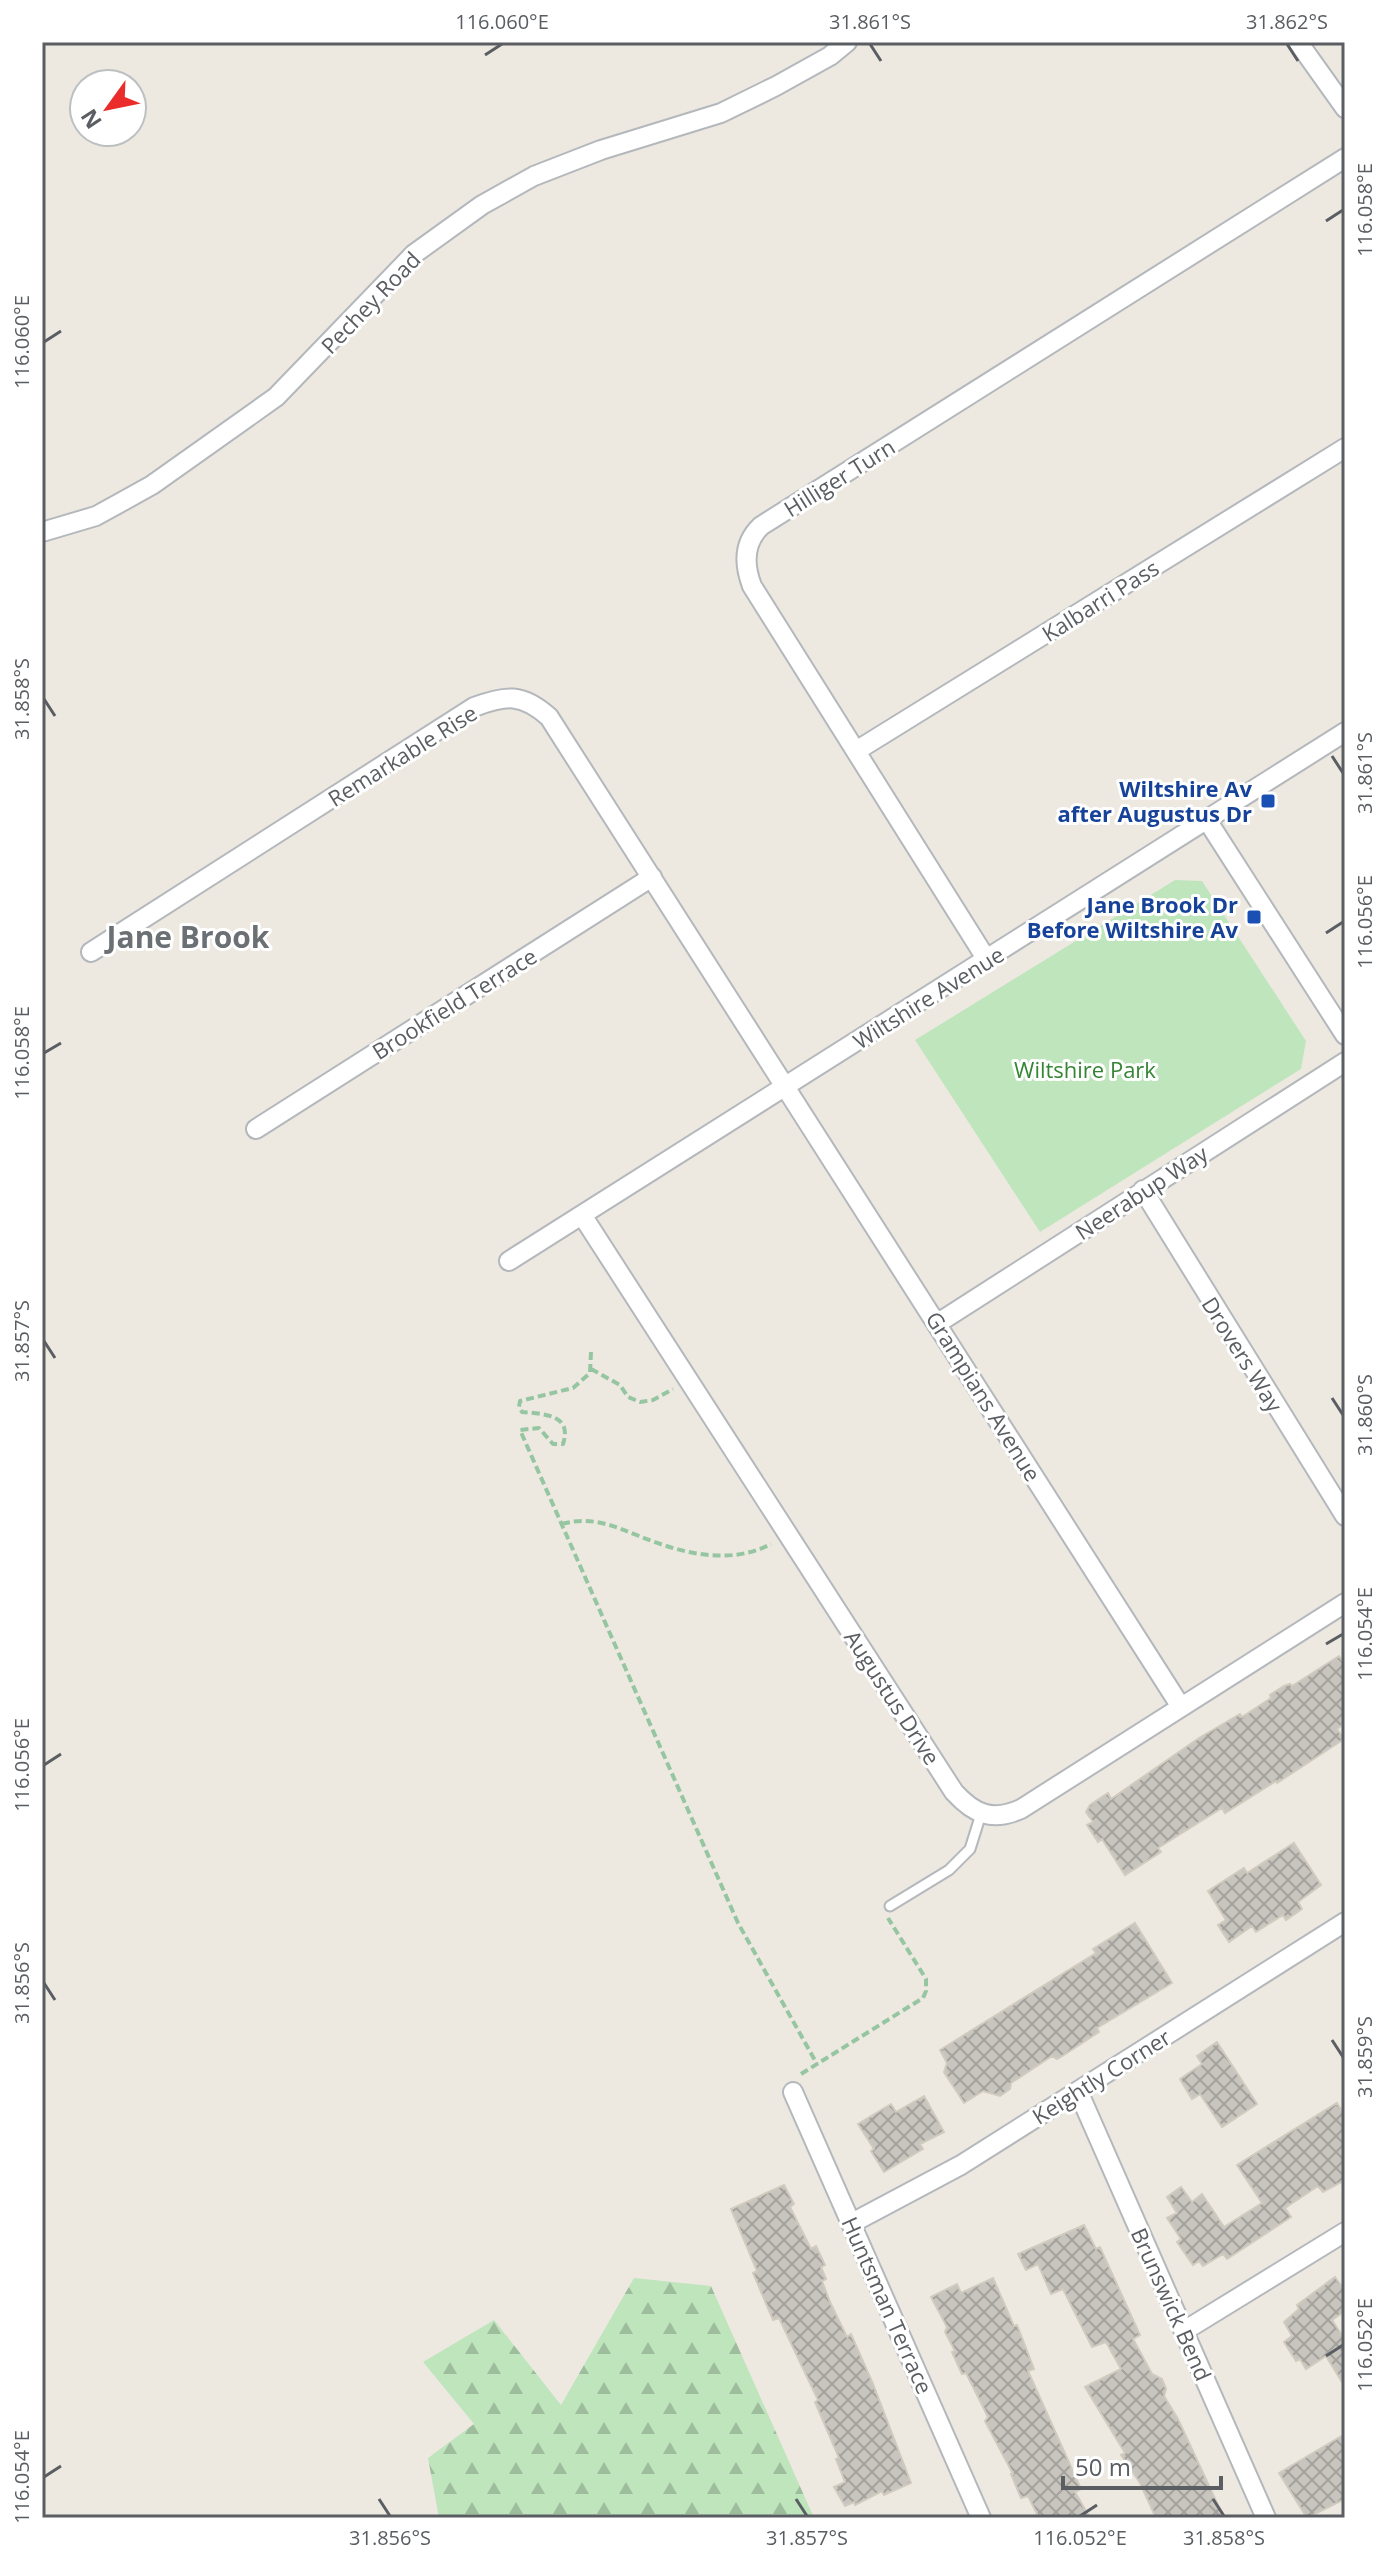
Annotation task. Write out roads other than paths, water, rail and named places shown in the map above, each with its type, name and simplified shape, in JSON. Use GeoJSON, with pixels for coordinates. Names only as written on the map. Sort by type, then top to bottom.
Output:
{"type":"FeatureCollection","features":[{"type":"Feature","properties":{"kind":"street","name":"Pechey Road"},"geometry":{"type":"LineString","coordinates":[[42,532],[96,516],[152,485],[276,397],[414,254],[482,205],[561,165],[721,113],[830,56],[847,42]]}},
{"type":"Feature","properties":{"kind":"street"},"geometry":{"type":"LineString","coordinates":[[1298,42],[1345,108]]}},
{"type":"Feature","properties":{"kind":"street","name":"Hilliger Turn"},"geometry":{"type":"LineString","coordinates":[[987,960],[752,586],[746,563],[755,532],[1345,158]]}},
{"type":"Feature","properties":{"kind":"street","name":"Kalbarri Pass"},"geometry":{"type":"LineString","coordinates":[[856,751],[1345,448]]}},
{"type":"Feature","properties":{"kind":"street","name":"Remarkable Rise"},"geometry":{"type":"LineString","coordinates":[[91,952],[474,707],[495,699],[518,698],[532,702],[549,717],[786,1086]]}},
{"type":"Feature","properties":{"kind":"street","name":"Wiltshire Avenue"},"geometry":{"type":"LineString","coordinates":[[509,1261],[1345,732]]}},
{"type":"Feature","properties":{"kind":"street"},"geometry":{"type":"LineString","coordinates":[[1207,820],[1345,1035]]}},
{"type":"Feature","properties":{"kind":"street","name":"Brookfield Terrace"},"geometry":{"type":"LineString","coordinates":[[256,1129],[652,877]]}},
{"type":"Feature","properties":{"kind":"street","name":"Neerabup Way"},"geometry":{"type":"LineString","coordinates":[[938,1323],[1345,1062]]}},
{"type":"Feature","properties":{"kind":"street","name":"Grampians Avenue"},"geometry":{"type":"LineString","coordinates":[[786,1086],[1181,1707]]}},
{"type":"Feature","properties":{"kind":"street","name":"Drovers Way"},"geometry":{"type":"LineString","coordinates":[[1143,1190],[1345,1516]]}},
{"type":"Feature","properties":{"kind":"street","name":"Augustus Drive"},"geometry":{"type":"LineString","coordinates":[[582,1215],[954,1792],[967,1807],[981,1814]]}},
{"type":"Feature","properties":{"kind":"street"},"geometry":{"type":"LineString","coordinates":[[981,1814],[1007,1815],[1021,1809],[1345,1603]]}},
{"type":"Feature","properties":{"kind":"street","name":"Keightly Corner"},"geometry":{"type":"LineString","coordinates":[[852,2223],[924,2187],[1345,1922]]}},
{"type":"Feature","properties":{"kind":"street","name":"Huntsman Terrace"},"geometry":{"type":"LineString","coordinates":[[796,2083],[852,2223],[981,2518]]}},
{"type":"Feature","properties":{"kind":"street","name":"Brunswick Bend"},"geometry":{"type":"LineString","coordinates":[[1078,2091],[1266,2518]]}},
{"type":"Feature","properties":{"kind":"street"},"geometry":{"type":"LineString","coordinates":[[1184,2331],[1345,2232]]}},
{"type":"Feature","properties":{"kind":"lane"},"geometry":{"type":"LineString","coordinates":[[891,1908],[949,1870],[970,1849],[981,1814]]}},
{"type":"Feature","properties":{"kind":"place","name":"Wiltshire Av after Augustus Dr"},"geometry":{"type":"Point","coordinates":[1268,801]}},
{"type":"Feature","properties":{"kind":"place","name":"Jane Brook Dr Before Wiltshire Av"},"geometry":{"type":"Point","coordinates":[1254,917]}},
{"type":"Feature","properties":{"kind":"district","name":"Jane Brook"},"geometry":{"type":"Point","coordinates":[188,936]}},
{"type":"Feature","properties":{"kind":"park label","name":"Wiltshire Park"},"geometry":{"type":"Point","coordinates":[1085,1069]}}]}
